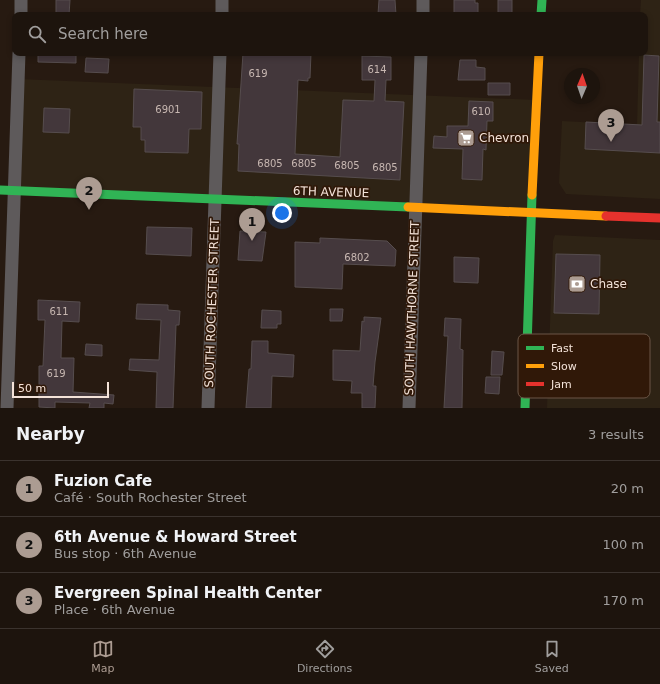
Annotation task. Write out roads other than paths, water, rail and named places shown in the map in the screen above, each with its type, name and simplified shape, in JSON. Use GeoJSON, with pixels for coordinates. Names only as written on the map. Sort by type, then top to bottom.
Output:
{"type":"FeatureCollection","features":[{"type":"Feature","properties":{"kind":"main road"},"geometry":{"type":"LineString","coordinates":[[541,12],[542,0]]}},
{"type":"Feature","properties":{"kind":"main road"},"geometry":{"type":"LineString","coordinates":[[527,334],[531,212],[539,56]]}},
{"type":"Feature","properties":{"kind":"main road","name":"6TH AVENUE"},"geometry":{"type":"LineString","coordinates":[[0,190],[660,218]]}},
{"type":"Feature","properties":{"kind":"main road"},"geometry":{"type":"LineString","coordinates":[[525,398],[525,408]]}},
{"type":"Feature","properties":{"kind":"street"},"geometry":{"type":"LineString","coordinates":[[20,12],[21,0]]}},
{"type":"Feature","properties":{"kind":"street"},"geometry":{"type":"LineString","coordinates":[[222,0],[222,12]]}},
{"type":"Feature","properties":{"kind":"street"},"geometry":{"type":"LineString","coordinates":[[423,0],[423,12]]}},
{"type":"Feature","properties":{"kind":"street"},"geometry":{"type":"LineString","coordinates":[[7,408],[19,56]]}},
{"type":"Feature","properties":{"kind":"street","name":"SOUTH ROCHESTER STREET"},"geometry":{"type":"LineString","coordinates":[[208,408],[220,56]]}},
{"type":"Feature","properties":{"kind":"street","name":"SOUTH HAWTHORNE STREET"},"geometry":{"type":"LineString","coordinates":[[409,408],[422,56]]}},
{"type":"Feature","properties":{"kind":"place","name":"Chevron"},"geometry":{"type":"Point","coordinates":[466,138]}},
{"type":"Feature","properties":{"kind":"place","name":"Evergreen Spinal Health Center"},"geometry":{"type":"Point","coordinates":[611,142]}},
{"type":"Feature","properties":{"kind":"place","name":"6th Avenue & Howard Street"},"geometry":{"type":"Point","coordinates":[89,210]}},
{"type":"Feature","properties":{"kind":"place","name":"Fuzion Cafe"},"geometry":{"type":"Point","coordinates":[252,241]}},
{"type":"Feature","properties":{"kind":"place","name":"Chase"},"geometry":{"type":"Point","coordinates":[577,284]}}]}
